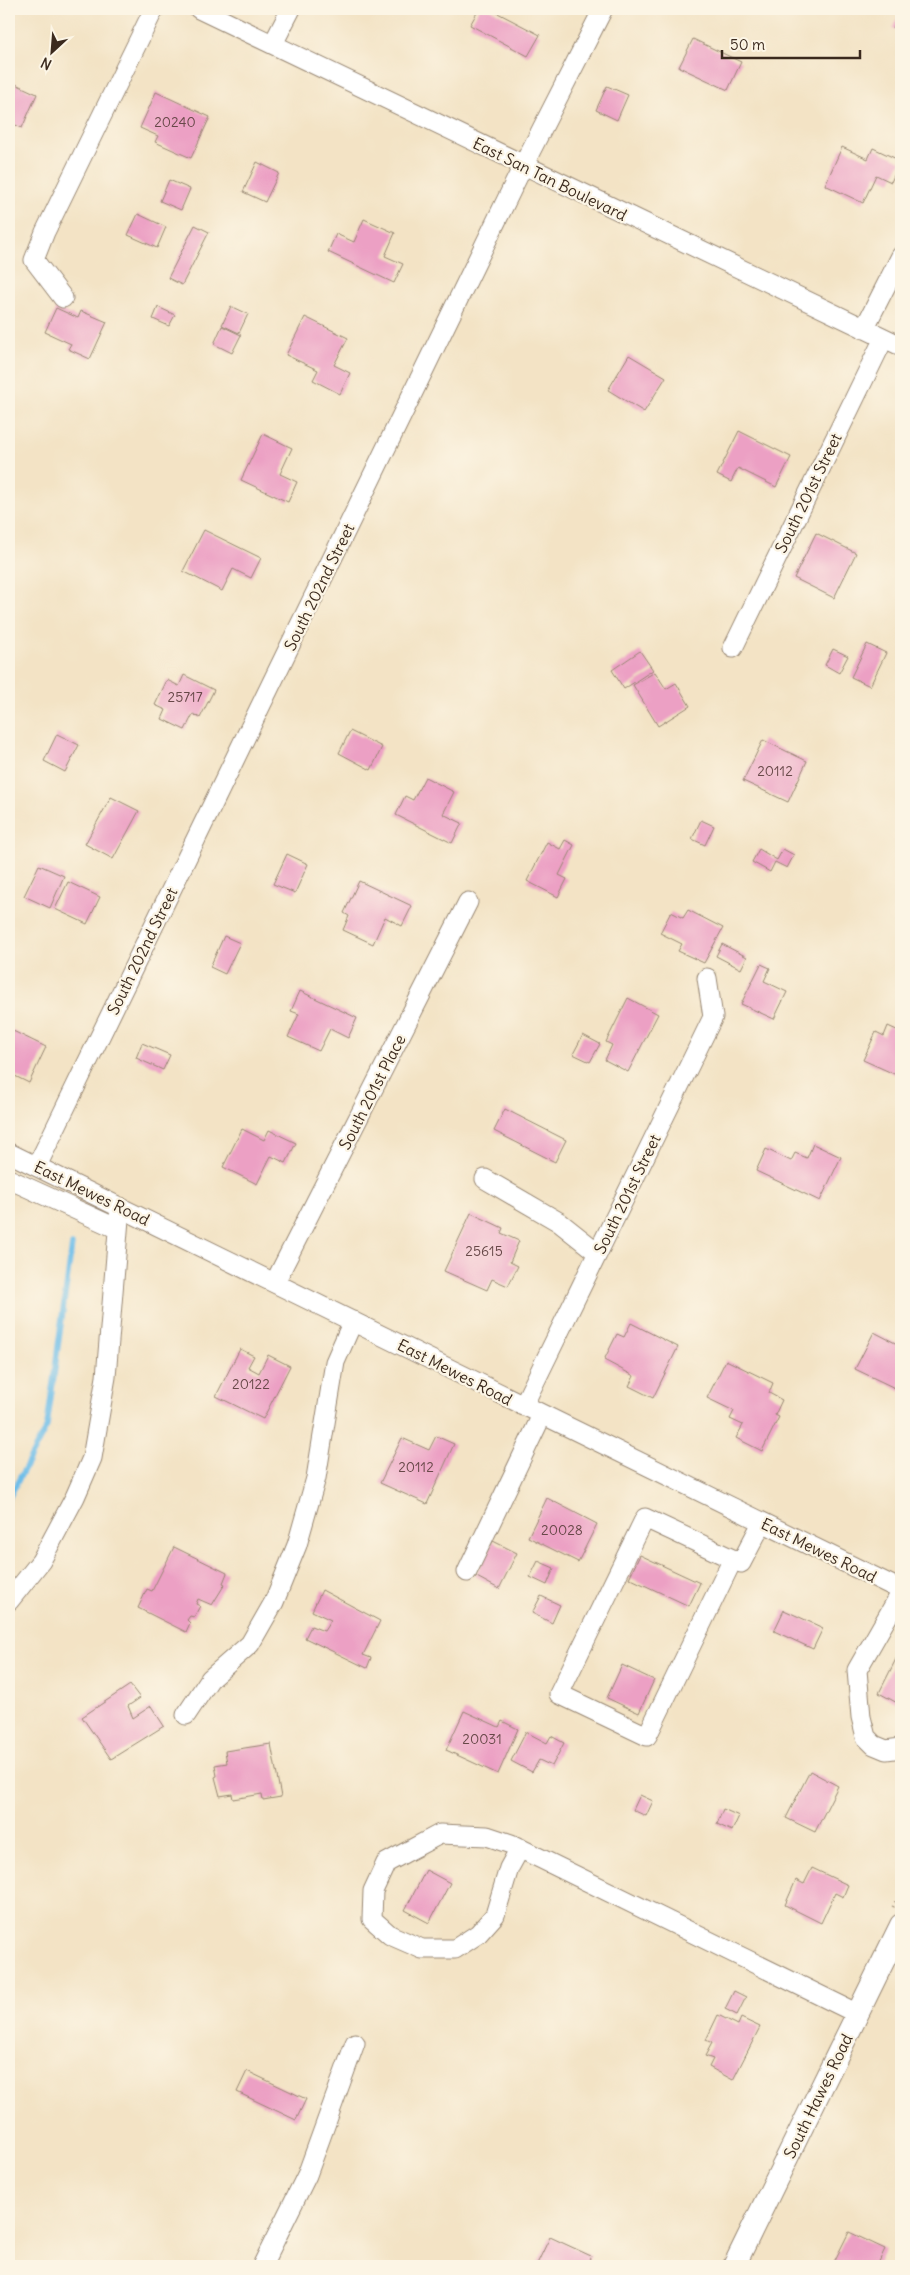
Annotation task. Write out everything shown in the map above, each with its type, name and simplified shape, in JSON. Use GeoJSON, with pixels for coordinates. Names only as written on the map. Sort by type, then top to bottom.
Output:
{"type":"FeatureCollection","features":[{"type":"Feature","properties":{"kind":"main road","name":"South Hawes Road"},"geometry":{"type":"LineString","coordinates":[[734,2266],[901,1925]]}},
{"type":"Feature","properties":{"kind":"street"},"geometry":{"type":"LineString","coordinates":[[63,298],[34,260],[45,232],[154,9]]}},
{"type":"Feature","properties":{"kind":"street","name":"East San Tan Boulevard"},"geometry":{"type":"LineString","coordinates":[[199,9],[901,346]]}},
{"type":"Feature","properties":{"kind":"street"},"geometry":{"type":"LineString","coordinates":[[273,44],[291,9]]}},
{"type":"Feature","properties":{"kind":"street","name":"South 202nd Street"},"geometry":{"type":"LineString","coordinates":[[10,1182],[603,9]]}},
{"type":"Feature","properties":{"kind":"street"},"geometry":{"type":"LineString","coordinates":[[864,329],[901,256]]}},
{"type":"Feature","properties":{"kind":"street","name":"South 201st Street"},"geometry":{"type":"LineString","coordinates":[[733,648],[884,338]]}},
{"type":"Feature","properties":{"kind":"street","name":"South 201st Place"},"geometry":{"type":"LineString","coordinates":[[275,1282],[468,902]]}},
{"type":"Feature","properties":{"kind":"street","name":"South 201st Street"},"geometry":{"type":"LineString","coordinates":[[523,1406],[714,1017],[707,978]]}},
{"type":"Feature","properties":{"kind":"street","name":"East Mewes Road"},"geometry":{"type":"LineString","coordinates":[[23,1159],[901,1591]]}},
{"type":"Feature","properties":{"kind":"street"},"geometry":{"type":"LineString","coordinates":[[484,1180],[559,1222],[598,1253]]}},
{"type":"Feature","properties":{"kind":"street"},"geometry":{"type":"LineString","coordinates":[[10,1182],[118,1229]]}},
{"type":"Feature","properties":{"kind":"street"},"geometry":{"type":"LineString","coordinates":[[9,1601],[40,1561],[75,1497],[92,1458],[106,1377],[120,1206]]}},
{"type":"Feature","properties":{"kind":"street"},"geometry":{"type":"LineString","coordinates":[[186,1715],[210,1679],[250,1644],[274,1602],[298,1546],[316,1478],[335,1362],[353,1321]]}},
{"type":"Feature","properties":{"kind":"street"},"geometry":{"type":"LineString","coordinates":[[466,1572],[542,1415]]}},
{"type":"Feature","properties":{"kind":"street"},"geometry":{"type":"LineString","coordinates":[[733,1559],[647,1736],[559,1694],[645,1518],[733,1559],[741,1563],[762,1523]]}},
{"type":"Feature","properties":{"kind":"street"},"geometry":{"type":"LineString","coordinates":[[901,1591],[857,1670],[861,1717],[866,1737],[874,1745],[886,1750],[901,1748]]}},
{"type":"Feature","properties":{"kind":"street"},"geometry":{"type":"LineString","coordinates":[[520,1848],[509,1868],[495,1914],[478,1934],[455,1948],[422,1949],[390,1935],[372,1919],[373,1891],[386,1864],[440,1834],[488,1836],[520,1848],[858,2014]]}},
{"type":"Feature","properties":{"kind":"street"},"geometry":{"type":"LineString","coordinates":[[262,2266],[307,2176],[355,2043]]}},
{"type":"Feature","properties":{"kind":"building"},"geometry":{"type":"Polygon","coordinates":[[[479,9],[490,9],[540,35],[528,56],[470,25],[479,9]]]}},
{"type":"Feature","properties":{"kind":"building"},"geometry":{"type":"Polygon","coordinates":[[[901,10],[901,32],[893,28],[901,10]]]}},
{"type":"Feature","properties":{"kind":"building"},"geometry":{"type":"Polygon","coordinates":[[[693,39],[741,62],[728,90],[679,67],[693,39]]]}},
{"type":"Feature","properties":{"kind":"building"},"geometry":{"type":"Polygon","coordinates":[[[9,81],[37,94],[22,128],[9,122],[9,81]]]}},
{"type":"Feature","properties":{"kind":"building"},"geometry":{"type":"Polygon","coordinates":[[[607,86],[628,95],[617,120],[596,110],[607,86]]]}},
{"type":"Feature","properties":{"kind":"building"},"geometry":{"type":"Polygon","coordinates":[[[156,92],[210,117],[191,158],[155,142],[158,136],[140,128],[156,92]]]}},
{"type":"Feature","properties":{"kind":"building"},"geometry":{"type":"Polygon","coordinates":[[[842,147],[868,159],[873,148],[901,161],[891,182],[876,175],[863,203],[825,185],[842,147]]]}},
{"type":"Feature","properties":{"kind":"building"},"geometry":{"type":"Polygon","coordinates":[[[257,162],[279,173],[265,202],[243,192],[257,162]]]}},
{"type":"Feature","properties":{"kind":"building"},"geometry":{"type":"Polygon","coordinates":[[[169,180],[190,189],[181,210],[160,201],[169,180]]]}},
{"type":"Feature","properties":{"kind":"building"},"geometry":{"type":"Polygon","coordinates":[[[138,214],[166,227],[157,248],[128,235],[138,214]]]}},
{"type":"Feature","properties":{"kind":"building"},"geometry":{"type":"Polygon","coordinates":[[[364,219],[395,233],[385,256],[403,264],[394,283],[328,252],[336,234],[354,242],[364,219]]]}},
{"type":"Feature","properties":{"kind":"building"},"geometry":{"type":"Polygon","coordinates":[[[195,225],[209,232],[182,285],[168,278],[195,225]]]}},
{"type":"Feature","properties":{"kind":"building"},"geometry":{"type":"Polygon","coordinates":[[[231,306],[248,314],[239,333],[222,325],[231,306]]]}},
{"type":"Feature","properties":{"kind":"building"},"geometry":{"type":"Polygon","coordinates":[[[158,307],[175,315],[169,326],[153,319],[158,307]]]}},
{"type":"Feature","properties":{"kind":"building"},"geometry":{"type":"Polygon","coordinates":[[[56,308],[78,318],[81,311],[107,322],[90,359],[68,349],[71,344],[45,332],[56,308]]]}},
{"type":"Feature","properties":{"kind":"building"},"geometry":{"type":"Polygon","coordinates":[[[305,317],[348,338],[334,365],[350,373],[340,394],[313,380],[318,370],[286,355],[305,317]]]}},
{"type":"Feature","properties":{"kind":"building"},"geometry":{"type":"Polygon","coordinates":[[[222,326],[241,335],[232,353],[214,344],[222,326]]]}},
{"type":"Feature","properties":{"kind":"building"},"geometry":{"type":"Polygon","coordinates":[[[629,355],[666,377],[644,412],[608,390],[629,355]]]}},
{"type":"Feature","properties":{"kind":"building"},"geometry":{"type":"Polygon","coordinates":[[[739,431],[791,457],[776,487],[738,468],[731,482],[717,475],[739,431]]]}},
{"type":"Feature","properties":{"kind":"building"},"geometry":{"type":"Polygon","coordinates":[[[263,434],[292,448],[280,474],[297,482],[288,502],[241,480],[263,434]]]}},
{"type":"Feature","properties":{"kind":"building"},"geometry":{"type":"Polygon","coordinates":[[[204,530],[261,558],[251,578],[233,569],[222,591],[183,571],[204,530]]]}},
{"type":"Feature","properties":{"kind":"building"},"geometry":{"type":"Polygon","coordinates":[[[816,533],[856,553],[834,598],[794,578],[816,533]]]}},
{"type":"Feature","properties":{"kind":"building"},"geometry":{"type":"Polygon","coordinates":[[[867,644],[886,653],[870,686],[851,677],[867,644]]]}},
{"type":"Feature","properties":{"kind":"building"},"geometry":{"type":"Polygon","coordinates":[[[833,649],[848,656],[839,673],[825,665],[833,649]]]}},
{"type":"Feature","properties":{"kind":"building"},"geometry":{"type":"Polygon","coordinates":[[[640,651],[653,670],[624,689],[612,670],[640,651]]]}},
{"type":"Feature","properties":{"kind":"building"},"geometry":{"type":"Polygon","coordinates":[[[655,672],[666,689],[676,683],[690,706],[658,726],[633,685],[655,672]]]}},
{"type":"Feature","properties":{"kind":"building"},"geometry":{"type":"Polygon","coordinates":[[[184,675],[214,690],[200,718],[193,714],[185,730],[162,719],[166,710],[155,705],[167,680],[179,686],[184,675]]]}},
{"type":"Feature","properties":{"kind":"building"},"geometry":{"type":"Polygon","coordinates":[[[350,731],[382,747],[371,770],[339,753],[350,731]]]}},
{"type":"Feature","properties":{"kind":"building"},"geometry":{"type":"Polygon","coordinates":[[[57,734],[79,745],[65,772],[44,761],[57,734]]]}},
{"type":"Feature","properties":{"kind":"building"},"geometry":{"type":"Polygon","coordinates":[[[763,740],[807,761],[788,802],[743,781],[763,740]]]}},
{"type":"Feature","properties":{"kind":"building"},"geometry":{"type":"Polygon","coordinates":[[[425,777],[454,792],[443,814],[462,823],[452,843],[396,815],[405,796],[413,800],[425,777]]]}},
{"type":"Feature","properties":{"kind":"building"},"geometry":{"type":"Polygon","coordinates":[[[111,797],[139,811],[113,859],[85,844],[111,797]]]}},
{"type":"Feature","properties":{"kind":"building"},"geometry":{"type":"Polygon","coordinates":[[[701,820],[714,826],[705,845],[692,839],[701,820]]]}},
{"type":"Feature","properties":{"kind":"building"},"geometry":{"type":"Polygon","coordinates":[[[565,840],[574,845],[559,875],[567,879],[558,897],[527,881],[547,842],[560,849],[565,840]]]}},
{"type":"Feature","properties":{"kind":"building"},"geometry":{"type":"Polygon","coordinates":[[[759,849],[777,860],[783,849],[794,855],[787,868],[775,862],[770,872],[752,862],[759,849]]]}},
{"type":"Feature","properties":{"kind":"building"},"geometry":{"type":"Polygon","coordinates":[[[287,854],[308,864],[295,893],[273,884],[287,854]]]}},
{"type":"Feature","properties":{"kind":"building"},"geometry":{"type":"Polygon","coordinates":[[[39,865],[64,876],[50,908],[24,896],[39,865]]]}},
{"type":"Feature","properties":{"kind":"building"},"geometry":{"type":"Polygon","coordinates":[[[359,881],[412,906],[402,926],[385,917],[373,944],[343,930],[349,916],[344,913],[359,881]]]}},
{"type":"Feature","properties":{"kind":"building"},"geometry":{"type":"Polygon","coordinates":[[[68,882],[100,897],[87,924],[55,909],[68,882]]]}},
{"type":"Feature","properties":{"kind":"building"},"geometry":{"type":"Polygon","coordinates":[[[688,910],[723,928],[704,963],[678,951],[682,944],[660,933],[671,912],[683,918],[688,910]]]}},
{"type":"Feature","properties":{"kind":"building"},"geometry":{"type":"Polygon","coordinates":[[[224,936],[240,943],[225,974],[210,967],[224,936]]]}},
{"type":"Feature","properties":{"kind":"building"},"geometry":{"type":"Polygon","coordinates":[[[722,944],[747,957],[741,969],[716,956],[722,944]]]}},
{"type":"Feature","properties":{"kind":"building"},"geometry":{"type":"Polygon","coordinates":[[[761,964],[770,968],[764,981],[787,992],[774,1019],[741,1004],[761,964]]]}},
{"type":"Feature","properties":{"kind":"building"},"geometry":{"type":"Polygon","coordinates":[[[300,991],[357,1018],[348,1038],[330,1029],[319,1051],[288,1037],[299,1014],[291,1011],[300,991]]]}},
{"type":"Feature","properties":{"kind":"building"},"geometry":{"type":"Polygon","coordinates":[[[628,998],[658,1014],[628,1072],[605,1060],[612,1045],[606,1042],[628,998]]]}},
{"type":"Feature","properties":{"kind":"building"},"geometry":{"type":"Polygon","coordinates":[[[888,1026],[901,1032],[901,1077],[863,1060],[876,1032],[884,1036],[888,1026]]]}},
{"type":"Feature","properties":{"kind":"building"},"geometry":{"type":"Polygon","coordinates":[[[9,1029],[46,1047],[29,1083],[9,1073],[9,1029]]]}},
{"type":"Feature","properties":{"kind":"building"},"geometry":{"type":"Polygon","coordinates":[[[583,1035],[600,1044],[590,1062],[573,1054],[583,1035]]]}},
{"type":"Feature","properties":{"kind":"building"},"geometry":{"type":"Polygon","coordinates":[[[142,1043],[170,1055],[163,1070],[136,1058],[142,1043]]]}},
{"type":"Feature","properties":{"kind":"building"},"geometry":{"type":"Polygon","coordinates":[[[505,1109],[566,1140],[555,1162],[494,1131],[505,1109]]]}},
{"type":"Feature","properties":{"kind":"building"},"geometry":{"type":"Polygon","coordinates":[[[242,1129],[264,1140],[269,1130],[296,1143],[286,1163],[271,1156],[257,1184],[223,1167],[242,1129]]]}},
{"type":"Feature","properties":{"kind":"building"},"geometry":{"type":"Polygon","coordinates":[[[813,1144],[841,1157],[820,1201],[756,1171],[766,1149],[791,1161],[795,1153],[807,1158],[813,1144]]]}},
{"type":"Feature","properties":{"kind":"building"},"geometry":{"type":"Polygon","coordinates":[[[471,1213],[503,1228],[501,1233],[519,1241],[510,1262],[518,1266],[508,1286],[492,1279],[487,1290],[444,1271],[471,1213]]]}},
{"type":"Feature","properties":{"kind":"building"},"geometry":{"type":"Polygon","coordinates":[[[631,1323],[678,1347],[653,1398],[629,1386],[634,1376],[604,1360],[617,1334],[624,1337],[631,1323]]]}},
{"type":"Feature","properties":{"kind":"building"},"geometry":{"type":"Polygon","coordinates":[[[874,1332],[901,1346],[901,1391],[855,1369],[874,1332]]]}},
{"type":"Feature","properties":{"kind":"building"},"geometry":{"type":"Polygon","coordinates":[[[240,1349],[254,1356],[248,1367],[259,1373],[268,1355],[290,1366],[263,1419],[216,1396],[240,1349]]]}},
{"type":"Feature","properties":{"kind":"building"},"geometry":{"type":"Polygon","coordinates":[[[726,1360],[773,1383],[769,1393],[782,1400],[775,1415],[779,1417],[762,1451],[736,1438],[743,1425],[730,1419],[734,1411],[707,1398],[726,1360]]]}},
{"type":"Feature","properties":{"kind":"building"},"geometry":{"type":"Polygon","coordinates":[[[436,1436],[454,1444],[427,1504],[380,1483],[402,1438],[429,1450],[436,1436]]]}},
{"type":"Feature","properties":{"kind":"building"},"geometry":{"type":"Polygon","coordinates":[[[547,1498],[597,1524],[578,1562],[528,1537],[547,1498]]]}},
{"type":"Feature","properties":{"kind":"building"},"geometry":{"type":"Polygon","coordinates":[[[493,1541],[517,1553],[499,1589],[475,1576],[493,1541]]]}},
{"type":"Feature","properties":{"kind":"building"},"geometry":{"type":"Polygon","coordinates":[[[174,1547],[227,1573],[223,1583],[225,1584],[212,1605],[198,1599],[196,1604],[200,1606],[194,1617],[190,1616],[187,1620],[190,1623],[186,1632],[138,1608],[147,1589],[152,1591],[174,1547]]]}},
{"type":"Feature","properties":{"kind":"building"},"geometry":{"type":"Polygon","coordinates":[[[640,1555],[700,1583],[689,1606],[629,1578],[640,1555]]]}},
{"type":"Feature","properties":{"kind":"building"},"geometry":{"type":"Polygon","coordinates":[[[538,1561],[554,1568],[547,1585],[530,1577],[538,1561]]]}},
{"type":"Feature","properties":{"kind":"building"},"geometry":{"type":"Polygon","coordinates":[[[322,1590],[380,1621],[363,1655],[371,1658],[367,1668],[305,1638],[311,1626],[324,1631],[331,1620],[312,1611],[322,1590]]]}},
{"type":"Feature","properties":{"kind":"building"},"geometry":{"type":"Polygon","coordinates":[[[541,1596],[560,1605],[552,1623],[532,1613],[541,1596]]]}},
{"type":"Feature","properties":{"kind":"building"},"geometry":{"type":"Polygon","coordinates":[[[784,1610],[823,1628],[813,1649],[774,1631],[784,1610]]]}},
{"type":"Feature","properties":{"kind":"building"},"geometry":{"type":"Polygon","coordinates":[[[897,1657],[901,1660],[901,1705],[879,1693],[897,1657]]]}},
{"type":"Feature","properties":{"kind":"building"},"geometry":{"type":"Polygon","coordinates":[[[622,1665],[654,1680],[639,1713],[607,1698],[622,1665]]]}},
{"type":"Feature","properties":{"kind":"building"},"geometry":{"type":"Polygon","coordinates":[[[130,1685],[140,1698],[128,1706],[133,1718],[151,1706],[164,1726],[111,1759],[82,1717],[130,1685]]]}},
{"type":"Feature","properties":{"kind":"building"},"geometry":{"type":"Polygon","coordinates":[[[464,1711],[499,1727],[502,1721],[518,1729],[498,1774],[446,1750],[464,1711]]]}},
{"type":"Feature","properties":{"kind":"building"},"geometry":{"type":"Polygon","coordinates":[[[526,1732],[547,1743],[551,1736],[564,1743],[552,1766],[539,1760],[532,1772],[511,1761],[526,1732]]]}},
{"type":"Feature","properties":{"kind":"building"},"geometry":{"type":"Polygon","coordinates":[[[271,1744],[281,1797],[263,1800],[262,1794],[233,1799],[232,1794],[220,1796],[215,1777],[217,1776],[215,1765],[227,1763],[225,1751],[271,1744]]]}},
{"type":"Feature","properties":{"kind":"building"},"geometry":{"type":"Polygon","coordinates":[[[810,1771],[838,1786],[815,1832],[786,1818],[810,1771]]]}},
{"type":"Feature","properties":{"kind":"building"},"geometry":{"type":"Polygon","coordinates":[[[640,1795],[653,1801],[646,1816],[633,1810],[640,1795]]]}},
{"type":"Feature","properties":{"kind":"building"},"geometry":{"type":"Polygon","coordinates":[[[723,1809],[739,1816],[732,1831],[717,1824],[723,1809]]]}},
{"type":"Feature","properties":{"kind":"building"},"geometry":{"type":"Polygon","coordinates":[[[812,1868],[848,1885],[843,1897],[835,1893],[821,1923],[785,1905],[796,1880],[804,1884],[812,1868]]]}},
{"type":"Feature","properties":{"kind":"building"},"geometry":{"type":"Polygon","coordinates":[[[426,1870],[450,1883],[429,1923],[405,1910],[426,1870]]]}},
{"type":"Feature","properties":{"kind":"building"},"geometry":{"type":"Polygon","coordinates":[[[734,1991],[746,1997],[737,2015],[725,2009],[734,1991]]]}},
{"type":"Feature","properties":{"kind":"building"},"geometry":{"type":"Polygon","coordinates":[[[718,2015],[738,2025],[741,2018],[760,2027],[733,2080],[709,2067],[713,2059],[705,2056],[712,2043],[706,2040],[718,2015]]]}},
{"type":"Feature","properties":{"kind":"building"},"geometry":{"type":"Polygon","coordinates":[[[247,2071],[306,2099],[296,2120],[237,2092],[247,2071]]]}},
{"type":"Feature","properties":{"kind":"building"},"geometry":{"type":"Polygon","coordinates":[[[849,2232],[885,2249],[877,2266],[832,2266],[849,2232]]]}},
{"type":"Feature","properties":{"kind":"building"},"geometry":{"type":"Polygon","coordinates":[[[550,2237],[591,2256],[586,2266],[536,2266],[550,2237]]]}},
{"type":"Feature","properties":{"kind":"waterway"},"geometry":{"type":"LineString","coordinates":[[9,1498],[47,1426],[72,1245]]}}]}
